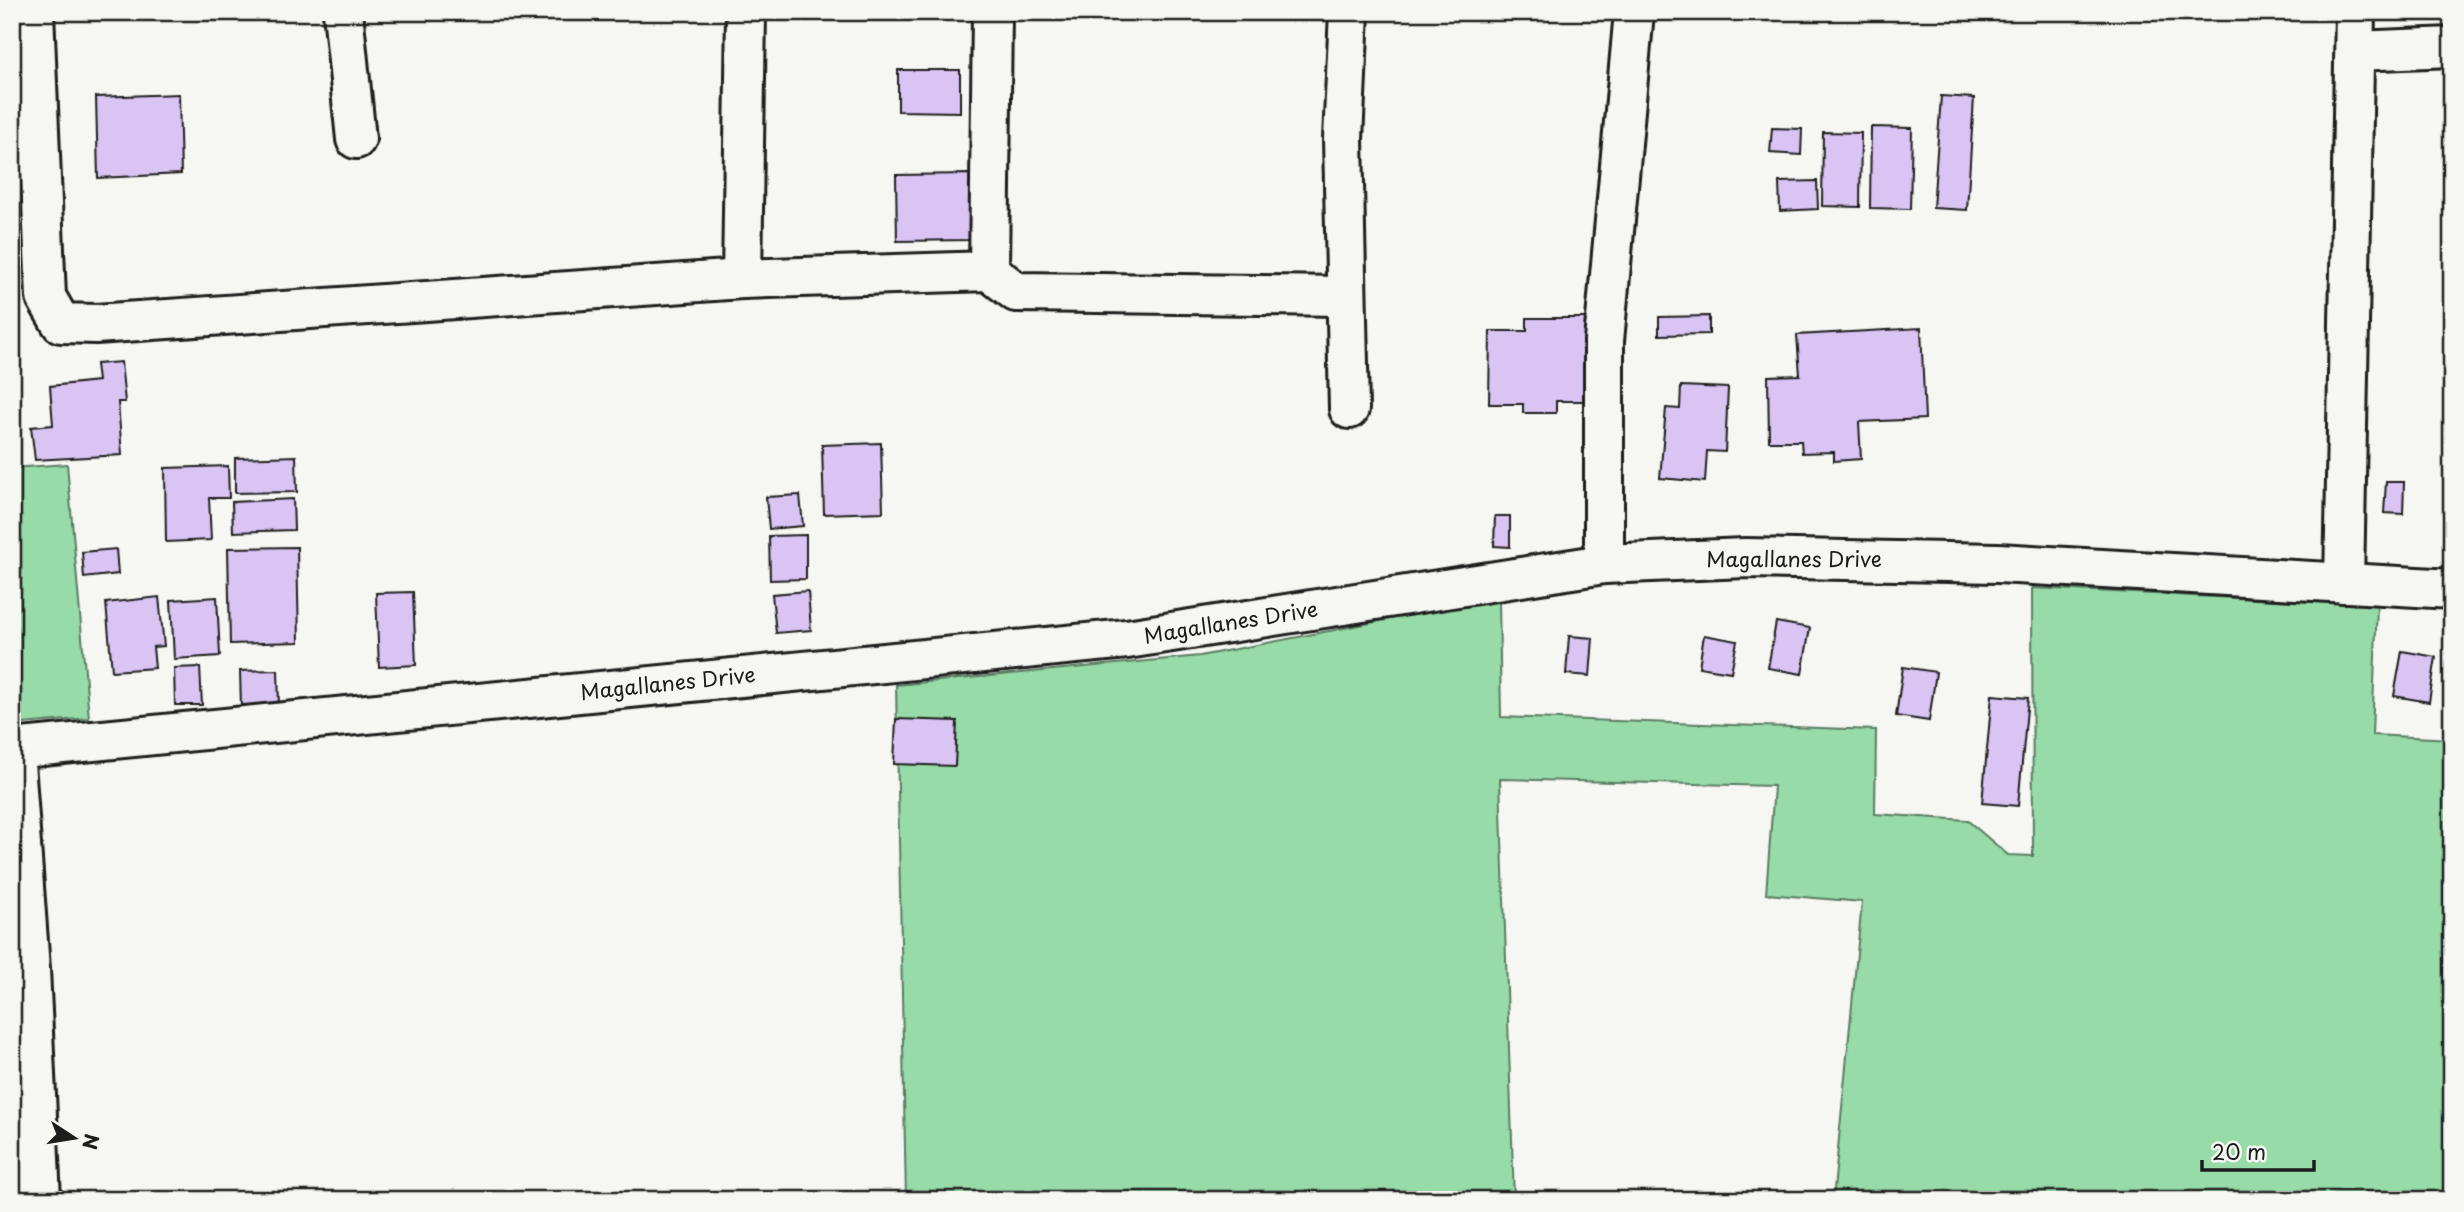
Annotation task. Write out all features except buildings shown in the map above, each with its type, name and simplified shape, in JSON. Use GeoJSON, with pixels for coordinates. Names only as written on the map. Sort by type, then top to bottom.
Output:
{"type":"FeatureCollection","features":[{"type":"Feature","properties":{"kind":"street"},"geometry":{"type":"LineString","coordinates":[[34,12],[46,297],[61,323],[110,323],[742,279],[989,271],[1016,292],[1345,296]]}},
{"type":"Feature","properties":{"kind":"street"},"geometry":{"type":"LineString","coordinates":[[343,12],[356,139]]}},
{"type":"Feature","properties":{"kind":"street"},"geometry":{"type":"LineString","coordinates":[[742,279],[746,12]]}},
{"type":"Feature","properties":{"kind":"street"},"geometry":{"type":"LineString","coordinates":[[989,271],[992,12]]}},
{"type":"Feature","properties":{"kind":"street"},"geometry":{"type":"LineString","coordinates":[[1349,12],[1343,139],[1349,408]]}},
{"type":"Feature","properties":{"kind":"street"},"geometry":{"type":"LineString","coordinates":[[1604,564],[1604,341],[1634,12]]}},
{"type":"Feature","properties":{"kind":"street"},"geometry":{"type":"LineString","coordinates":[[2344,583],[2355,12]]}},
{"type":"Feature","properties":{"kind":"street"},"geometry":{"type":"LineString","coordinates":[[2356,51],[2452,47]]}},
{"type":"Feature","properties":{"kind":"street","name":"Magallanes Drive"},"geometry":{"type":"LineString","coordinates":[[13,749],[1127,639],[1604,564],[1745,558],[1971,562],[2452,589]]}},
{"type":"Feature","properties":{"kind":"street"},"geometry":{"type":"LineString","coordinates":[[13,749],[21,969],[41,1200]]}},
{"type":"Feature","properties":{"kind":"green space"},"geometry":{"type":"Polygon","coordinates":[[[67,464],[89,718],[12,725],[12,468],[67,464]]]}},
{"type":"Feature","properties":{"kind":"green space"},"geometry":{"type":"Polygon","coordinates":[[[2032,588],[2377,605],[2372,735],[2452,739],[2452,1200],[1833,1200],[1862,902],[1766,894],[1774,786],[1500,779],[1514,1200],[906,1200],[896,685],[1200,656],[1499,598],[1501,717],[1876,730],[1875,814],[1967,820],[2008,855],[2033,856],[2032,588]]]}}]}
